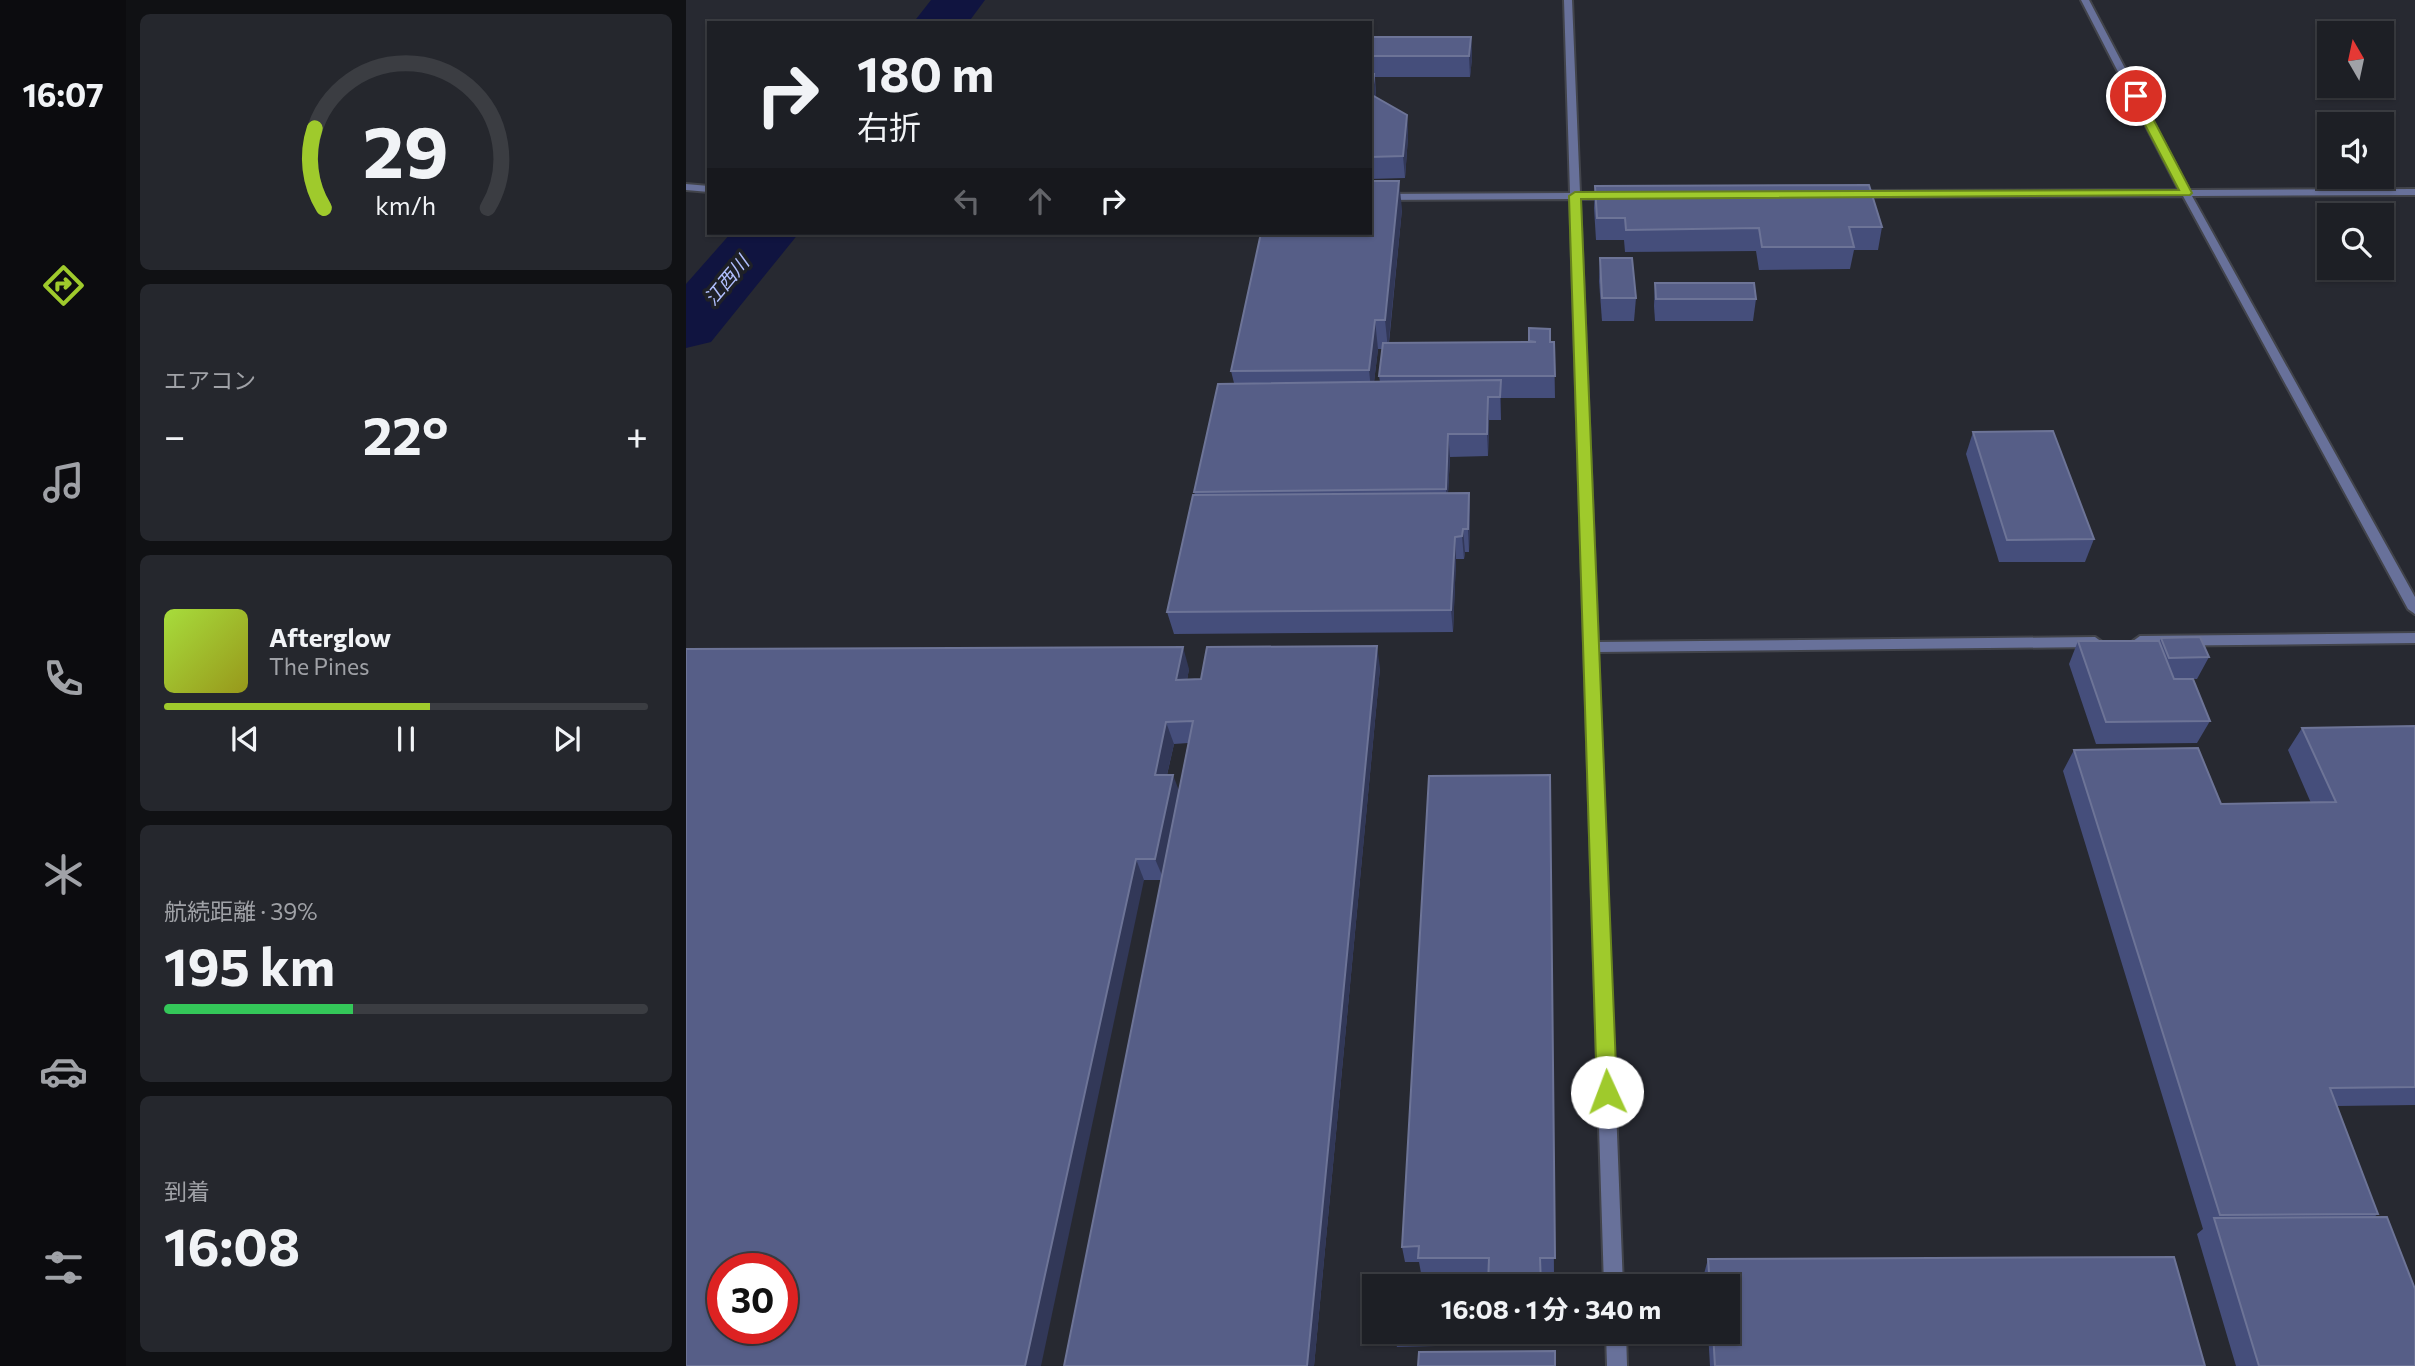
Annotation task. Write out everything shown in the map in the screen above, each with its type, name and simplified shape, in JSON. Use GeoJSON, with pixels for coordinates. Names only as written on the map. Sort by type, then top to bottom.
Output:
{"type":"FeatureCollection","features":[{"type":"Feature","properties":{"kind":"street"},"geometry":{"type":"LineString","coordinates":[[1568,0],[1614,1274]]}},
{"type":"Feature","properties":{"kind":"street"},"geometry":{"type":"LineString","coordinates":[[2085,0],[2186,193],[2415,609]]}},
{"type":"Feature","properties":{"kind":"street"},"geometry":{"type":"LineString","coordinates":[[686,187],[707,189]]}},
{"type":"Feature","properties":{"kind":"street"},"geometry":{"type":"LineString","coordinates":[[1839,194],[2415,192]]}},
{"type":"Feature","properties":{"kind":"street"},"geometry":{"type":"LineString","coordinates":[[1372,197],[1630,195]]}},
{"type":"Feature","properties":{"kind":"street"},"geometry":{"type":"LineString","coordinates":[[1591,647],[2415,638]]}},
{"type":"Feature","properties":{"kind":"street"},"geometry":{"type":"LineString","coordinates":[[1616,1344],[1617,1366]]}},
{"type":"Feature","properties":{"kind":"building"},"geometry":{"type":"Polygon","coordinates":[[[1372,37],[1471,37],[1469,56],[1372,56],[1372,37]]]}},
{"type":"Feature","properties":{"kind":"building"},"geometry":{"type":"Polygon","coordinates":[[[1372,95],[1407,115],[1403,156],[1372,157],[1372,95]]]}},
{"type":"Feature","properties":{"kind":"building"},"geometry":{"type":"Polygon","coordinates":[[[1372,181],[1399,181],[1385,320],[1375,320],[1369,370],[1231,371],[1261,235],[1372,235],[1372,181]]]}},
{"type":"Feature","properties":{"kind":"building"},"geometry":{"type":"Polygon","coordinates":[[[1869,185],[1882,227],[1849,227],[1854,247],[1762,247],[1759,228],[1626,230],[1625,218],[1597,218],[1595,186],[1869,185]]]}},
{"type":"Feature","properties":{"kind":"building"},"geometry":{"type":"Polygon","coordinates":[[[1600,258],[1632,258],[1636,298],[1602,298],[1600,258]]]}},
{"type":"Feature","properties":{"kind":"building"},"geometry":{"type":"Polygon","coordinates":[[[1655,283],[1754,283],[1756,299],[1656,299],[1655,283]]]}},
{"type":"Feature","properties":{"kind":"building"},"geometry":{"type":"Polygon","coordinates":[[[1529,328],[1550,329],[1550,342],[1554,342],[1555,376],[1379,376],[1383,343],[1536,342],[1529,341],[1529,328]]]}},
{"type":"Feature","properties":{"kind":"building"},"geometry":{"type":"Polygon","coordinates":[[[1501,380],[1500,397],[1488,397],[1487,434],[1448,434],[1446,489],[1194,492],[1218,384],[1501,380]]]}},
{"type":"Feature","properties":{"kind":"building"},"geometry":{"type":"Polygon","coordinates":[[[2053,431],[2094,539],[2007,540],[1973,432],[2053,431]]]}},
{"type":"Feature","properties":{"kind":"building"},"geometry":{"type":"Polygon","coordinates":[[[1469,493],[1468,529],[1463,529],[1462,536],[1455,537],[1451,610],[1167,612],[1193,495],[1469,493]]]}},
{"type":"Feature","properties":{"kind":"building"},"geometry":{"type":"Polygon","coordinates":[[[2200,637],[2209,657],[2169,658],[2161,638],[2200,637]]]}},
{"type":"Feature","properties":{"kind":"building"},"geometry":{"type":"Polygon","coordinates":[[[2078,641],[2159,641],[2174,679],[2193,679],[2210,721],[2106,722],[2078,641]]]}},
{"type":"Feature","properties":{"kind":"building"},"geometry":{"type":"Polygon","coordinates":[[[1377,646],[1307,1366],[1064,1366],[1193,721],[1166,722],[1155,775],[1173,775],[1155,859],[1136,859],[1025,1366],[686,1366],[686,649],[1183,647],[1176,680],[1201,679],[1207,647],[1377,646]]]}},
{"type":"Feature","properties":{"kind":"building"},"geometry":{"type":"Polygon","coordinates":[[[2415,726],[2415,1087],[2330,1088],[2378,1214],[2220,1215],[2074,750],[2198,748],[2221,804],[2336,802],[2302,728],[2415,726]]]}},
{"type":"Feature","properties":{"kind":"building"},"geometry":{"type":"Polygon","coordinates":[[[1550,775],[1555,1258],[1540,1258],[1541,1274],[1488,1274],[1489,1258],[1418,1258],[1419,1246],[1402,1247],[1429,776],[1550,775]]]}},
{"type":"Feature","properties":{"kind":"building"},"geometry":{"type":"Polygon","coordinates":[[[2387,1217],[2415,1289],[2415,1366],[2259,1366],[2214,1218],[2387,1217]]]}},
{"type":"Feature","properties":{"kind":"building"},"geometry":{"type":"Polygon","coordinates":[[[2174,1257],[2205,1366],[1715,1366],[1714,1344],[1740,1344],[1740,1274],[1709,1274],[1708,1259],[2174,1257]]]}},
{"type":"Feature","properties":{"kind":"building"},"geometry":{"type":"Polygon","coordinates":[[[1555,1351],[1555,1366],[1418,1366],[1419,1352],[1555,1351]]]}},
{"type":"Feature","properties":{"kind":"waterway","name":"江西川"},"geometry":{"type":"LineString","coordinates":[[942,21],[959,0]]}},
{"type":"Feature","properties":{"kind":"waterway","name":"江西川"},"geometry":{"type":"LineString","coordinates":[[686,327],[764,235]]}},
{"type":"Feature","properties":{"kind":"route"},"geometry":{"type":"LineString","coordinates":[[1607,1092],[1575,196],[2186,193],[2136,96]]}}]}
